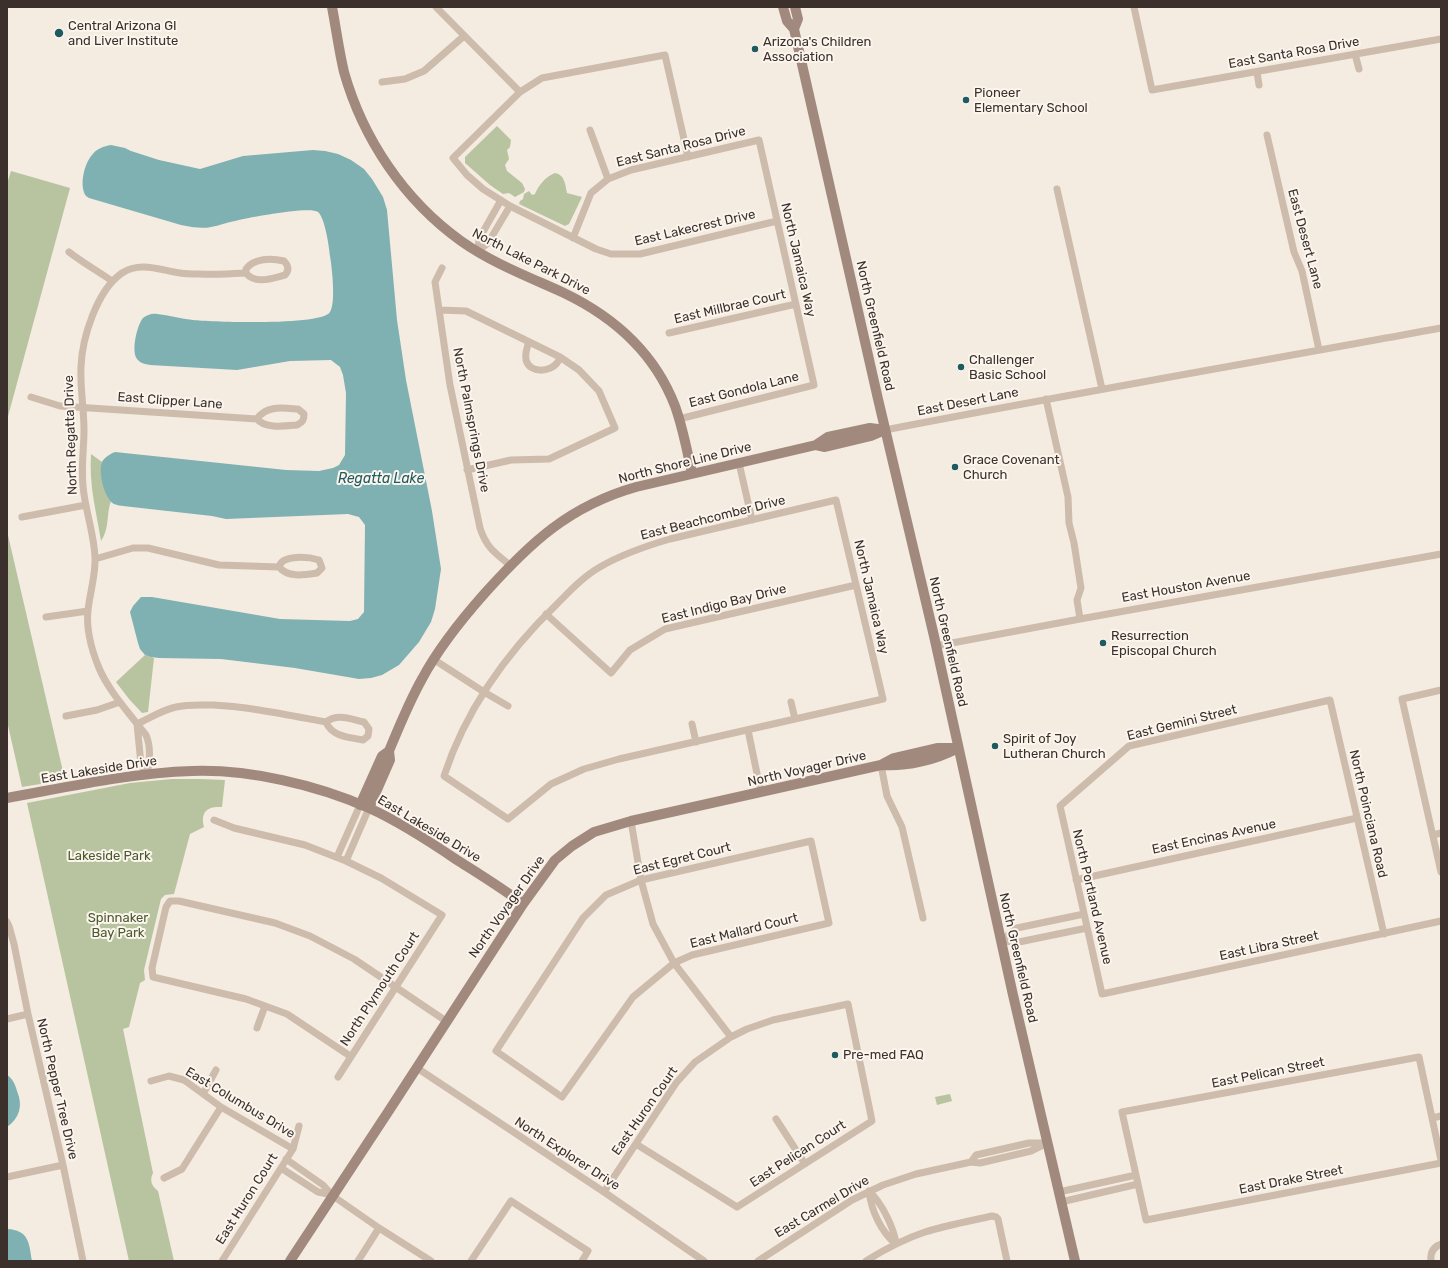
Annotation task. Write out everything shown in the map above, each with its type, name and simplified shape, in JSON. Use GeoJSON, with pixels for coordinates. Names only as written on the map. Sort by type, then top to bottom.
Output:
{"type":"FeatureCollection","features":[{"type":"Feature","properties":{"kind":"street","name":"North Lake Park Drive"},"geometry":{"type":"LineString","coordinates":[[332,7],[348,85],[360,117],[377,149],[404,187],[446,230],[498,263],[585,304],[617,326],[636,344],[658,373],[670,396],[679,419],[692,473]]}},
{"type":"Feature","properties":{"kind":"street"},"geometry":{"type":"LineString","coordinates":[[436,7],[520,92],[542,78],[665,55],[688,157]]}},
{"type":"Feature","properties":{"kind":"street","name":"North Greenfield Road"},"geometry":{"type":"LineString","coordinates":[[783,7],[786,21],[794,29],[885,430],[936,646],[1001,941],[1075,1261]]}},
{"type":"Feature","properties":{"kind":"street","name":"North Greenfield Road"},"geometry":{"type":"LineString","coordinates":[[794,29],[798,19],[795,7]]}},
{"type":"Feature","properties":{"kind":"street","name":"East Santa Rosa Drive"},"geometry":{"type":"LineString","coordinates":[[1134,7],[1152,90],[1441,39]]}},
{"type":"Feature","properties":{"kind":"street"},"geometry":{"type":"LineString","coordinates":[[382,82],[405,79],[424,71],[464,36]]}},
{"type":"Feature","properties":{"kind":"street"},"geometry":{"type":"LineString","coordinates":[[1355,54],[1358,69]]}},
{"type":"Feature","properties":{"kind":"street"},"geometry":{"type":"LineString","coordinates":[[1257,72],[1259,86]]}},
{"type":"Feature","properties":{"kind":"street","name":"East Lakecrest Drive"},"geometry":{"type":"LineString","coordinates":[[520,92],[453,158],[483,189],[510,206],[573,238],[610,254],[640,254],[777,221]]}},
{"type":"Feature","properties":{"kind":"street"},"geometry":{"type":"LineString","coordinates":[[590,130],[608,179]]}},
{"type":"Feature","properties":{"kind":"street","name":"East Desert Lane"},"geometry":{"type":"LineString","coordinates":[[1268,135],[1294,252],[1302,271],[1319,350]]}},
{"type":"Feature","properties":{"kind":"street","name":"East Santa Rosa Drive"},"geometry":{"type":"LineString","coordinates":[[573,238],[591,194],[608,179],[631,170],[759,140]]}},
{"type":"Feature","properties":{"kind":"street","name":"North Jamaica Way"},"geometry":{"type":"LineString","coordinates":[[759,140],[814,385]]}},
{"type":"Feature","properties":{"kind":"street"},"geometry":{"type":"LineString","coordinates":[[1057,189],[1102,389]]}},
{"type":"Feature","properties":{"kind":"street"},"geometry":{"type":"LineString","coordinates":[[478,251],[479,239],[502,200]]}},
{"type":"Feature","properties":{"kind":"street"},"geometry":{"type":"LineString","coordinates":[[478,251],[488,243],[510,206]]}},
{"type":"Feature","properties":{"kind":"street"},"geometry":{"type":"LineString","coordinates":[[69,252],[82,263],[96,270],[112,281],[122,272],[143,266],[152,266],[180,273],[201,275],[246,273]]}},
{"type":"Feature","properties":{"kind":"street"},"geometry":{"type":"LineString","coordinates":[[267,259],[284,261],[288,268],[285,275],[255,280],[248,277],[246,273],[246,269],[249,265],[254,262],[267,259]]}},
{"type":"Feature","properties":{"kind":"street","name":"North Palmsprings Drive"},"geometry":{"type":"LineString","coordinates":[[442,268],[435,282],[450,385],[482,536],[492,550],[510,565]]}},
{"type":"Feature","properties":{"kind":"street","name":"North Regatta Drive"},"geometry":{"type":"LineString","coordinates":[[112,281],[102,297],[90,322],[84,343],[81,366],[84,428],[83,486],[92,529],[95,559],[88,611],[90,640],[99,668],[109,686],[146,736],[148,741],[150,763],[147,774]]}},
{"type":"Feature","properties":{"kind":"street","name":"East Millbrae Court"},"geometry":{"type":"LineString","coordinates":[[669,333],[796,304]]}},
{"type":"Feature","properties":{"kind":"street"},"geometry":{"type":"LineString","coordinates":[[439,310],[466,311],[560,357],[579,370],[599,391],[615,428],[549,459],[511,460],[467,470]]}},
{"type":"Feature","properties":{"kind":"street","name":"East Desert Lane"},"geometry":{"type":"LineString","coordinates":[[885,430],[1046,399],[1441,328]]}},
{"type":"Feature","properties":{"kind":"street"},"geometry":{"type":"LineString","coordinates":[[529,342],[526,351],[526,360],[529,367],[535,370],[543,370],[551,367],[557,363],[560,357]]}},
{"type":"Feature","properties":{"kind":"street","name":"East Gondola Lane"},"geometry":{"type":"LineString","coordinates":[[679,419],[814,385]]}},
{"type":"Feature","properties":{"kind":"street","name":"East Clipper Lane"},"geometry":{"type":"LineString","coordinates":[[31,397],[60,406],[82,406],[257,419],[266,425],[297,425],[304,420],[304,414],[298,408],[270,409],[261,413],[257,419]]}},
{"type":"Feature","properties":{"kind":"street"},"geometry":{"type":"LineString","coordinates":[[1046,399],[1068,497],[1069,523],[1074,543],[1081,588],[1077,600],[1080,619]]}},
{"type":"Feature","properties":{"kind":"street","name":"North Shore Line Drive"},"geometry":{"type":"LineString","coordinates":[[365,806],[390,760],[389,751],[421,679],[433,660],[457,626],[510,565],[553,527],[595,502],[625,490],[816,445],[828,437],[870,428],[885,430]]}},
{"type":"Feature","properties":{"kind":"street"},"geometry":{"type":"LineString","coordinates":[[739,462],[752,520]]}},
{"type":"Feature","properties":{"kind":"street","name":"North Jamaica Way"},"geometry":{"type":"LineString","coordinates":[[795,719],[883,699],[836,500]]}},
{"type":"Feature","properties":{"kind":"street","name":"East Beachcomber Drive"},"geometry":{"type":"LineString","coordinates":[[696,742],[619,759],[584,770],[551,784],[508,819],[444,776],[457,742],[471,714],[501,666],[546,614],[578,584],[599,567],[644,546],[836,500]]}},
{"type":"Feature","properties":{"kind":"street"},"geometry":{"type":"LineString","coordinates":[[22,516],[86,505]]}},
{"type":"Feature","properties":{"kind":"street"},"geometry":{"type":"LineString","coordinates":[[95,559],[133,548],[148,548],[219,565],[279,567],[283,571],[290,574],[317,573],[322,568],[319,560],[311,558],[284,559],[280,563],[279,567]]}},
{"type":"Feature","properties":{"kind":"street","name":"East Houston Avenue"},"geometry":{"type":"LineString","coordinates":[[936,646],[1441,554]]}},
{"type":"Feature","properties":{"kind":"street","name":"East Indigo Bay Drive"},"geometry":{"type":"LineString","coordinates":[[546,614],[611,673],[630,650],[665,629],[856,585]]}},
{"type":"Feature","properties":{"kind":"street"},"geometry":{"type":"LineString","coordinates":[[46,617],[88,611]]}},
{"type":"Feature","properties":{"kind":"street"},"geometry":{"type":"LineString","coordinates":[[433,660],[508,706]]}},
{"type":"Feature","properties":{"kind":"street"},"geometry":{"type":"LineString","coordinates":[[1441,690],[1402,699],[1441,872]]}},
{"type":"Feature","properties":{"kind":"street","name":"East Gemini Street"},"geometry":{"type":"LineString","coordinates":[[1060,806],[1129,746],[1330,700]]}},
{"type":"Feature","properties":{"kind":"street","name":"North Poinciana Road"},"geometry":{"type":"LineString","coordinates":[[1330,700],[1384,934]]}},
{"type":"Feature","properties":{"kind":"street"},"geometry":{"type":"LineString","coordinates":[[66,716],[97,710],[120,702]]}},
{"type":"Feature","properties":{"kind":"street"},"geometry":{"type":"LineString","coordinates":[[692,724],[696,742],[795,719],[791,702]]}},
{"type":"Feature","properties":{"kind":"street"},"geometry":{"type":"LineString","coordinates":[[137,724],[160,712],[177,707],[197,705],[223,706],[266,710],[326,722],[331,718],[338,716],[364,722],[369,729],[368,736],[363,740],[335,734],[328,728],[326,722]]}},
{"type":"Feature","properties":{"kind":"street"},"geometry":{"type":"LineString","coordinates":[[748,730],[761,792]]}},
{"type":"Feature","properties":{"kind":"street","name":"North Voyager Drive"},"geometry":{"type":"LineString","coordinates":[[290,1261],[523,904],[555,860],[572,846],[594,832],[631,821],[881,765],[894,758],[937,748],[958,748]]}},
{"type":"Feature","properties":{"kind":"street"},"geometry":{"type":"LineString","coordinates":[[881,765],[887,796],[902,827],[923,918]]}},
{"type":"Feature","properties":{"kind":"street","name":"East Lakeside Drive"},"geometry":{"type":"LineString","coordinates":[[7,798],[147,774],[194,771],[245,775],[302,785],[365,806],[426,840],[523,904]]}},
{"type":"Feature","properties":{"kind":"street"},"geometry":{"type":"LineString","coordinates":[[337,857],[365,806]]}},
{"type":"Feature","properties":{"kind":"street"},"geometry":{"type":"LineString","coordinates":[[214,820],[234,828],[305,845],[346,861],[365,806]]}},
{"type":"Feature","properties":{"kind":"street","name":"North Portland Avenue"},"geometry":{"type":"LineString","coordinates":[[1060,806],[1102,994]]}},
{"type":"Feature","properties":{"kind":"street","name":"East Encinas Avenue"},"geometry":{"type":"LineString","coordinates":[[1076,880],[1357,818]]}},
{"type":"Feature","properties":{"kind":"street"},"geometry":{"type":"LineString","coordinates":[[631,821],[642,880],[653,924],[674,963],[731,1037]]}},
{"type":"Feature","properties":{"kind":"street"},"geometry":{"type":"LineString","coordinates":[[1433,835],[1441,833]]}},
{"type":"Feature","properties":{"kind":"street","name":"East Egret Court"},"geometry":{"type":"LineString","coordinates":[[562,1097],[496,1051],[583,918],[606,896],[642,880],[811,841],[829,923]]}},
{"type":"Feature","properties":{"kind":"street","name":"North Plymouth Court"},"geometry":{"type":"LineString","coordinates":[[338,1077],[350,1056],[396,988],[442,915],[381,878],[346,861]]}},
{"type":"Feature","properties":{"kind":"street"},"geometry":{"type":"LineString","coordinates":[[350,1056],[287,1014],[246,999],[153,977],[152,968],[160,930],[166,907],[170,901],[179,901],[275,923],[310,936],[354,959],[446,1021]]}},
{"type":"Feature","properties":{"kind":"street"},"geometry":{"type":"LineString","coordinates":[[1001,941],[1017,928],[1084,914]]}},
{"type":"Feature","properties":{"kind":"street","name":"East Libra Street"},"geometry":{"type":"LineString","coordinates":[[1102,994],[1441,921]]}},
{"type":"Feature","properties":{"kind":"street","name":"North Pepper Tree Drive"},"geometry":{"type":"LineString","coordinates":[[7,922],[14,944],[28,1014],[63,1165],[83,1261]]}},
{"type":"Feature","properties":{"kind":"street","name":"East Mallard Court"},"geometry":{"type":"LineString","coordinates":[[562,1097],[633,997],[674,963],[706,951],[829,923]]}},
{"type":"Feature","properties":{"kind":"street"},"geometry":{"type":"LineString","coordinates":[[1001,941],[1019,942],[1087,928]]}},
{"type":"Feature","properties":{"kind":"street","name":"East Huron Court"},"geometry":{"type":"LineString","coordinates":[[604,1192],[676,1083],[695,1062],[731,1037],[773,1020],[848,1004],[872,1120]]}},
{"type":"Feature","properties":{"kind":"street"},"geometry":{"type":"LineString","coordinates":[[256,1028],[264,1006]]}},
{"type":"Feature","properties":{"kind":"street"},"geometry":{"type":"LineString","coordinates":[[7,1019],[28,1014]]}},
{"type":"Feature","properties":{"kind":"street","name":"East Pelican Street"},"geometry":{"type":"LineString","coordinates":[[1136,1175],[1122,1112],[1419,1057],[1432,1118]]}},
{"type":"Feature","properties":{"kind":"street","name":"North Explorer Drive"},"geometry":{"type":"LineString","coordinates":[[417,1068],[604,1192],[704,1261]]}},
{"type":"Feature","properties":{"kind":"street"},"geometry":{"type":"LineString","coordinates":[[203,1094],[216,1070]]}},
{"type":"Feature","properties":{"kind":"street","name":"East Columbus Drive"},"geometry":{"type":"LineString","coordinates":[[151,1081],[169,1076],[184,1080],[221,1107],[293,1149]]}},
{"type":"Feature","properties":{"kind":"street"},"geometry":{"type":"LineString","coordinates":[[164,1178],[182,1169],[221,1107]]}},
{"type":"Feature","properties":{"kind":"street"},"geometry":{"type":"LineString","coordinates":[[1441,1116],[1432,1118],[1441,1160]]}},
{"type":"Feature","properties":{"kind":"street"},"geometry":{"type":"LineString","coordinates":[[776,1119],[805,1164]]}},
{"type":"Feature","properties":{"kind":"street","name":"East Pelican Court"},"geometry":{"type":"LineString","coordinates":[[636,1144],[737,1207],[872,1120]]}},
{"type":"Feature","properties":{"kind":"street","name":"East Huron Court"},"geometry":{"type":"LineString","coordinates":[[222,1261],[293,1149],[299,1126]]}},
{"type":"Feature","properties":{"kind":"street","name":"East Carmel Drive"},"geometry":{"type":"LineString","coordinates":[[758,1261],[852,1200],[899,1178],[971,1162],[976,1155],[1029,1143],[1047,1143]]}},
{"type":"Feature","properties":{"kind":"street","name":"East Columbus Drive"},"geometry":{"type":"LineString","coordinates":[[286,1159],[323,1185],[333,1196],[379,1228],[431,1261]]}},
{"type":"Feature","properties":{"kind":"street","name":"East Drake Street"},"geometry":{"type":"LineString","coordinates":[[1138,1184],[1146,1220],[1441,1164]]}},
{"type":"Feature","properties":{"kind":"street"},"geometry":{"type":"LineString","coordinates":[[7,1177],[63,1165]]}},
{"type":"Feature","properties":{"kind":"street","name":"East Columbus Drive"},"geometry":{"type":"LineString","coordinates":[[281,1168],[318,1192],[333,1196]]}},
{"type":"Feature","properties":{"kind":"street"},"geometry":{"type":"LineString","coordinates":[[1136,1175],[1138,1184],[1060,1197],[1136,1175]]}},
{"type":"Feature","properties":{"kind":"street"},"geometry":{"type":"LineString","coordinates":[[869,1191],[876,1198],[895,1234],[896,1244]]}},
{"type":"Feature","properties":{"kind":"street"},"geometry":{"type":"LineString","coordinates":[[471,1261],[511,1201],[588,1251],[582,1261]]}},
{"type":"Feature","properties":{"kind":"street"},"geometry":{"type":"LineString","coordinates":[[866,1261],[896,1244],[927,1231],[992,1216],[996,1217],[998,1220],[1007,1261]]}},
{"type":"Feature","properties":{"kind":"street"},"geometry":{"type":"LineString","coordinates":[[358,1261],[379,1228]]}},
{"type":"Feature","properties":{"kind":"street"},"geometry":{"type":"LineString","coordinates":[[1431,1261],[1432,1251],[1435,1247],[1441,1244]]}},
{"type":"Feature","properties":{"kind":"green space"},"geometry":{"type":"Polygon","coordinates":[[[497,126],[511,140],[510,147],[507,150],[509,159],[505,165],[507,171],[522,183],[525,189],[524,192],[515,197],[509,193],[503,194],[490,185],[465,163],[465,157],[497,126]]]}},
{"type":"Feature","properties":{"kind":"green space"},"geometry":{"type":"Polygon","coordinates":[[[11,171],[70,188],[7,420],[7,184],[11,171]]]}},
{"type":"Feature","properties":{"kind":"green space"},"geometry":{"type":"Polygon","coordinates":[[[555,173],[563,178],[567,193],[582,197],[569,224],[565,226],[519,204],[523,199],[524,194],[529,191],[532,195],[535,194],[548,176],[555,173]]]}},
{"type":"Feature","properties":{"kind":"green space"},"geometry":{"type":"Polygon","coordinates":[[[91,454],[102,462],[101,472],[103,482],[111,501],[106,531],[101,541],[92,487],[91,454]]]}},
{"type":"Feature","properties":{"kind":"green space"},"geometry":{"type":"Polygon","coordinates":[[[7,531],[65,780],[22,787],[7,721],[7,531]]]}},
{"type":"Feature","properties":{"kind":"green space"},"geometry":{"type":"Polygon","coordinates":[[[145,655],[154,658],[148,712],[142,713],[116,682],[145,655]]]}},
{"type":"Feature","properties":{"kind":"green space","name":"Lakeside Park"},"geometry":{"type":"Polygon","coordinates":[[[172,779],[225,780],[222,807],[213,807],[206,811],[203,817],[204,827],[190,834],[174,894],[165,895],[161,899],[144,970],[145,980],[140,983],[129,1027],[123,1029],[153,1173],[151,1181],[158,1191],[174,1261],[129,1261],[27,803],[130,783],[172,779]]]}},
{"type":"Feature","properties":{"kind":"green space"},"geometry":{"type":"Polygon","coordinates":[[[950,1094],[952,1101],[937,1105],[935,1097],[950,1094]]]}},
{"type":"Feature","properties":{"kind":"water","name":"Regatta Lake"},"geometry":{"type":"Polygon","coordinates":[[[111,145],[125,148],[159,160],[200,169],[243,156],[313,150],[325,151],[338,154],[351,160],[364,169],[383,197],[387,210],[397,320],[406,380],[432,511],[441,569],[435,609],[431,622],[419,642],[399,665],[382,675],[359,679],[295,668],[221,659],[159,658],[145,655],[140,649],[130,612],[141,597],[152,597],[280,619],[350,621],[358,619],[364,612],[365,525],[359,517],[348,514],[226,519],[212,516],[120,506],[110,501],[101,478],[101,466],[104,459],[115,452],[286,470],[319,471],[333,468],[339,465],[345,455],[346,393],[340,367],[331,360],[290,361],[237,370],[150,365],[137,359],[135,355],[135,344],[137,332],[143,318],[151,314],[184,319],[221,322],[288,321],[323,316],[330,312],[332,308],[333,285],[331,261],[325,226],[318,212],[303,210],[278,213],[252,217],[208,228],[200,228],[181,225],[89,198],[84,192],[83,175],[89,159],[96,151],[111,145]]]}},
{"type":"Feature","properties":{"kind":"water"},"geometry":{"type":"Polygon","coordinates":[[[7,1075],[15,1084],[19,1096],[20,1106],[15,1120],[7,1127],[7,1075]]]}},
{"type":"Feature","properties":{"kind":"water"},"geometry":{"type":"Polygon","coordinates":[[[7,1229],[20,1232],[24,1235],[29,1243],[32,1261],[7,1261],[7,1229]]]}},
{"type":"Feature","properties":{"kind":"place","name":"Central Arizona GI and Liver Institute"},"geometry":{"type":"Point","coordinates":[59,33]}},
{"type":"Feature","properties":{"kind":"place","name":"Arizona's Children Association"},"geometry":{"type":"Point","coordinates":[755,49]}},
{"type":"Feature","properties":{"kind":"place","name":"Pioneer Elementary School"},"geometry":{"type":"Point","coordinates":[966,100]}},
{"type":"Feature","properties":{"kind":"place","name":"Challenger Basic School"},"geometry":{"type":"Point","coordinates":[961,367]}},
{"type":"Feature","properties":{"kind":"place","name":"Grace Covenant Church"},"geometry":{"type":"Point","coordinates":[955,467]}},
{"type":"Feature","properties":{"kind":"place","name":"Resurrection Episcopal Church"},"geometry":{"type":"Point","coordinates":[1103,643]}},
{"type":"Feature","properties":{"kind":"place","name":"Spirit of Joy Lutheran Church"},"geometry":{"type":"Point","coordinates":[995,746]}},
{"type":"Feature","properties":{"kind":"place","name":"Pre-med FAQ"},"geometry":{"type":"Point","coordinates":[835,1055]}},
{"type":"Feature","properties":{"kind":"park label","name":"Spinnaker Bay Park"},"geometry":{"type":"Point","coordinates":[118,926]}}]}
